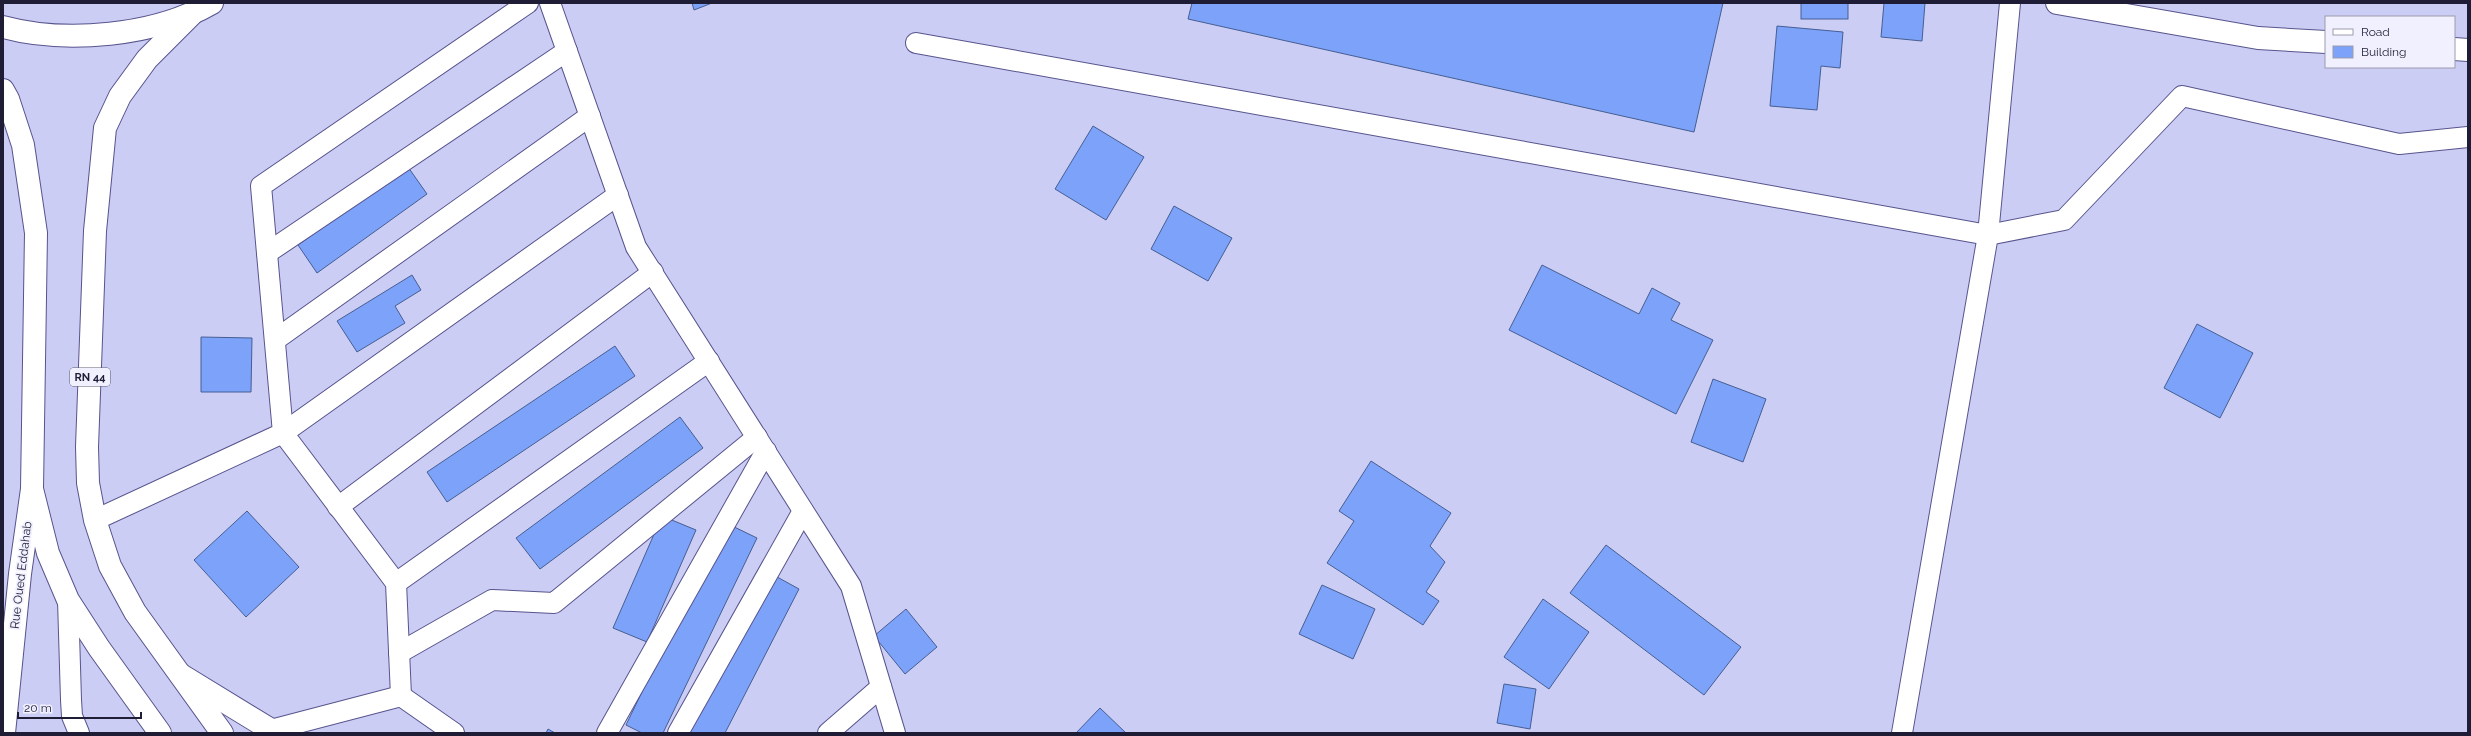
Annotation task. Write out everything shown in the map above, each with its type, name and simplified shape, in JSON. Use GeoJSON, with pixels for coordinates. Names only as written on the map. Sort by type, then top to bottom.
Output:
{"type":"FeatureCollection","features":[{"type":"Feature","properties":{"kind":"main road"},"geometry":{"type":"LineString","coordinates":[[3,27],[31,35],[112,35],[191,15],[212,3]]}},
{"type":"Feature","properties":{"kind":"main road"},"geometry":{"type":"LineString","coordinates":[[2057,3],[2258,38],[2325,42]]}},
{"type":"Feature","properties":{"kind":"main road","name":"RN 44"},"geometry":{"type":"LineString","coordinates":[[191,15],[147,59],[120,96],[105,128],[95,232],[87,447],[88,483],[95,520],[110,566],[135,612],[222,733]]}},
{"type":"Feature","properties":{"kind":"main road"},"geometry":{"type":"LineString","coordinates":[[2455,49],[2468,50]]}},
{"type":"Feature","properties":{"kind":"main road"},"geometry":{"type":"LineString","coordinates":[[3,90],[8,99],[23,145],[36,233],[32,489],[48,553],[68,600],[98,648],[160,733]]}},
{"type":"Feature","properties":{"kind":"main road","name":"Rue Oued Eddahab"},"geometry":{"type":"LineString","coordinates":[[4,733],[20,574],[32,489]]}},
{"type":"Feature","properties":{"kind":"main road"},"geometry":{"type":"LineString","coordinates":[[181,675],[273,731]]}},
{"type":"Feature","properties":{"kind":"lane"},"geometry":{"type":"LineString","coordinates":[[401,696],[396,583],[282,433],[261,186],[528,3]]}},
{"type":"Feature","properties":{"kind":"lane"},"geometry":{"type":"LineString","coordinates":[[550,3],[636,247],[851,586],[895,733]]}},
{"type":"Feature","properties":{"kind":"lane"},"geometry":{"type":"LineString","coordinates":[[1902,733],[1988,235],[2010,3]]}},
{"type":"Feature","properties":{"kind":"lane"},"geometry":{"type":"LineString","coordinates":[[916,43],[1988,235],[2064,220],[2182,96],[2400,144],[2468,137]]}},
{"type":"Feature","properties":{"kind":"lane"},"geometry":{"type":"LineString","coordinates":[[267,253],[567,51]]}},
{"type":"Feature","properties":{"kind":"lane"},"geometry":{"type":"LineString","coordinates":[[275,340],[590,116]]}},
{"type":"Feature","properties":{"kind":"lane"},"geometry":{"type":"LineString","coordinates":[[95,520],[282,433],[618,195]]}},
{"type":"Feature","properties":{"kind":"lane"},"geometry":{"type":"LineString","coordinates":[[338,507],[652,272]]}},
{"type":"Feature","properties":{"kind":"lane"},"geometry":{"type":"LineString","coordinates":[[396,583],[709,361]]}},
{"type":"Feature","properties":{"kind":"lane"},"geometry":{"type":"LineString","coordinates":[[399,653],[492,600],[554,603],[762,444]]}},
{"type":"Feature","properties":{"kind":"lane"},"geometry":{"type":"LineString","coordinates":[[607,733],[762,444]]}},
{"type":"Feature","properties":{"kind":"lane"},"geometry":{"type":"LineString","coordinates":[[678,733],[804,511]]}},
{"type":"Feature","properties":{"kind":"lane"},"geometry":{"type":"LineString","coordinates":[[68,600],[72,716],[78,733]]}},
{"type":"Feature","properties":{"kind":"lane"},"geometry":{"type":"LineString","coordinates":[[828,733],[881,687]]}},
{"type":"Feature","properties":{"kind":"lane"},"geometry":{"type":"LineString","coordinates":[[273,731],[401,696]]}},
{"type":"Feature","properties":{"kind":"lane"},"geometry":{"type":"LineString","coordinates":[[401,696],[454,733]]}},
{"type":"Feature","properties":{"kind":"building"},"geometry":{"type":"Polygon","coordinates":[[[692,3],[712,3],[694,10],[692,3]]]}},
{"type":"Feature","properties":{"kind":"building"},"geometry":{"type":"Polygon","coordinates":[[[1192,3],[1723,3],[1694,132],[1188,19],[1192,3]]]}},
{"type":"Feature","properties":{"kind":"building"},"geometry":{"type":"Polygon","coordinates":[[[1801,3],[1848,3],[1848,19],[1801,19],[1801,3]]]}},
{"type":"Feature","properties":{"kind":"building"},"geometry":{"type":"Polygon","coordinates":[[[1884,3],[1925,3],[1922,41],[1881,37],[1884,3]]]}},
{"type":"Feature","properties":{"kind":"building"},"geometry":{"type":"Polygon","coordinates":[[[1777,26],[1843,32],[1840,68],[1821,66],[1817,110],[1770,106],[1777,26]]]}},
{"type":"Feature","properties":{"kind":"building"},"geometry":{"type":"Polygon","coordinates":[[[1093,126],[1144,157],[1106,220],[1055,189],[1093,126]]]}},
{"type":"Feature","properties":{"kind":"building"},"geometry":{"type":"Polygon","coordinates":[[[408,167],[427,194],[317,273],[298,245],[408,167]]]}},
{"type":"Feature","properties":{"kind":"building"},"geometry":{"type":"Polygon","coordinates":[[[1174,206],[1232,238],[1208,281],[1151,249],[1174,206]]]}},
{"type":"Feature","properties":{"kind":"building"},"geometry":{"type":"Polygon","coordinates":[[[1542,265],[1639,314],[1652,288],[1680,303],[1671,320],[1713,340],[1676,414],[1509,330],[1542,265]]]}},
{"type":"Feature","properties":{"kind":"building"},"geometry":{"type":"Polygon","coordinates":[[[412,275],[421,290],[395,306],[405,323],[357,352],[337,321],[412,275]]]}},
{"type":"Feature","properties":{"kind":"building"},"geometry":{"type":"Polygon","coordinates":[[[2197,324],[2253,353],[2220,418],[2164,388],[2197,324]]]}},
{"type":"Feature","properties":{"kind":"building"},"geometry":{"type":"Polygon","coordinates":[[[201,337],[252,338],[251,392],[201,392],[201,337]]]}},
{"type":"Feature","properties":{"kind":"building"},"geometry":{"type":"Polygon","coordinates":[[[615,346],[635,376],[447,502],[427,472],[615,346]]]}},
{"type":"Feature","properties":{"kind":"building"},"geometry":{"type":"Polygon","coordinates":[[[1713,379],[1766,399],[1743,462],[1691,442],[1713,379]]]}},
{"type":"Feature","properties":{"kind":"building"},"geometry":{"type":"Polygon","coordinates":[[[680,417],[703,448],[540,569],[516,538],[680,417]]]}},
{"type":"Feature","properties":{"kind":"building"},"geometry":{"type":"Polygon","coordinates":[[[1371,461],[1451,513],[1430,546],[1445,562],[1426,592],[1439,601],[1423,625],[1327,563],[1354,521],[1339,511],[1371,461]]]}},
{"type":"Feature","properties":{"kind":"building"},"geometry":{"type":"Polygon","coordinates":[[[247,511],[299,567],[246,617],[194,560],[247,511]]]}},
{"type":"Feature","properties":{"kind":"building"},"geometry":{"type":"Polygon","coordinates":[[[662,516],[696,530],[647,642],[613,628],[662,516]]]}},
{"type":"Feature","properties":{"kind":"building"},"geometry":{"type":"Polygon","coordinates":[[[724,522],[757,538],[663,733],[642,733],[626,725],[724,522]]]}},
{"type":"Feature","properties":{"kind":"building"},"geometry":{"type":"Polygon","coordinates":[[[1606,545],[1741,647],[1704,695],[1570,593],[1606,545]]]}},
{"type":"Feature","properties":{"kind":"building"},"geometry":{"type":"Polygon","coordinates":[[[768,572],[799,589],[725,733],[685,733],[768,572]]]}},
{"type":"Feature","properties":{"kind":"building"},"geometry":{"type":"Polygon","coordinates":[[[1322,585],[1375,609],[1353,659],[1299,634],[1322,585]]]}},
{"type":"Feature","properties":{"kind":"building"},"geometry":{"type":"Polygon","coordinates":[[[1543,599],[1589,632],[1549,689],[1504,657],[1543,599]]]}},
{"type":"Feature","properties":{"kind":"building"},"geometry":{"type":"Polygon","coordinates":[[[906,609],[937,647],[905,674],[874,636],[906,609]]]}},
{"type":"Feature","properties":{"kind":"building"},"geometry":{"type":"Polygon","coordinates":[[[1504,684],[1536,689],[1530,729],[1497,723],[1504,684]]]}},
{"type":"Feature","properties":{"kind":"building"},"geometry":{"type":"Polygon","coordinates":[[[1100,708],[1126,733],[1076,733],[1100,708]]]}},
{"type":"Feature","properties":{"kind":"building"},"geometry":{"type":"Polygon","coordinates":[[[548,729],[555,733],[546,733],[548,729]]]}}]}
